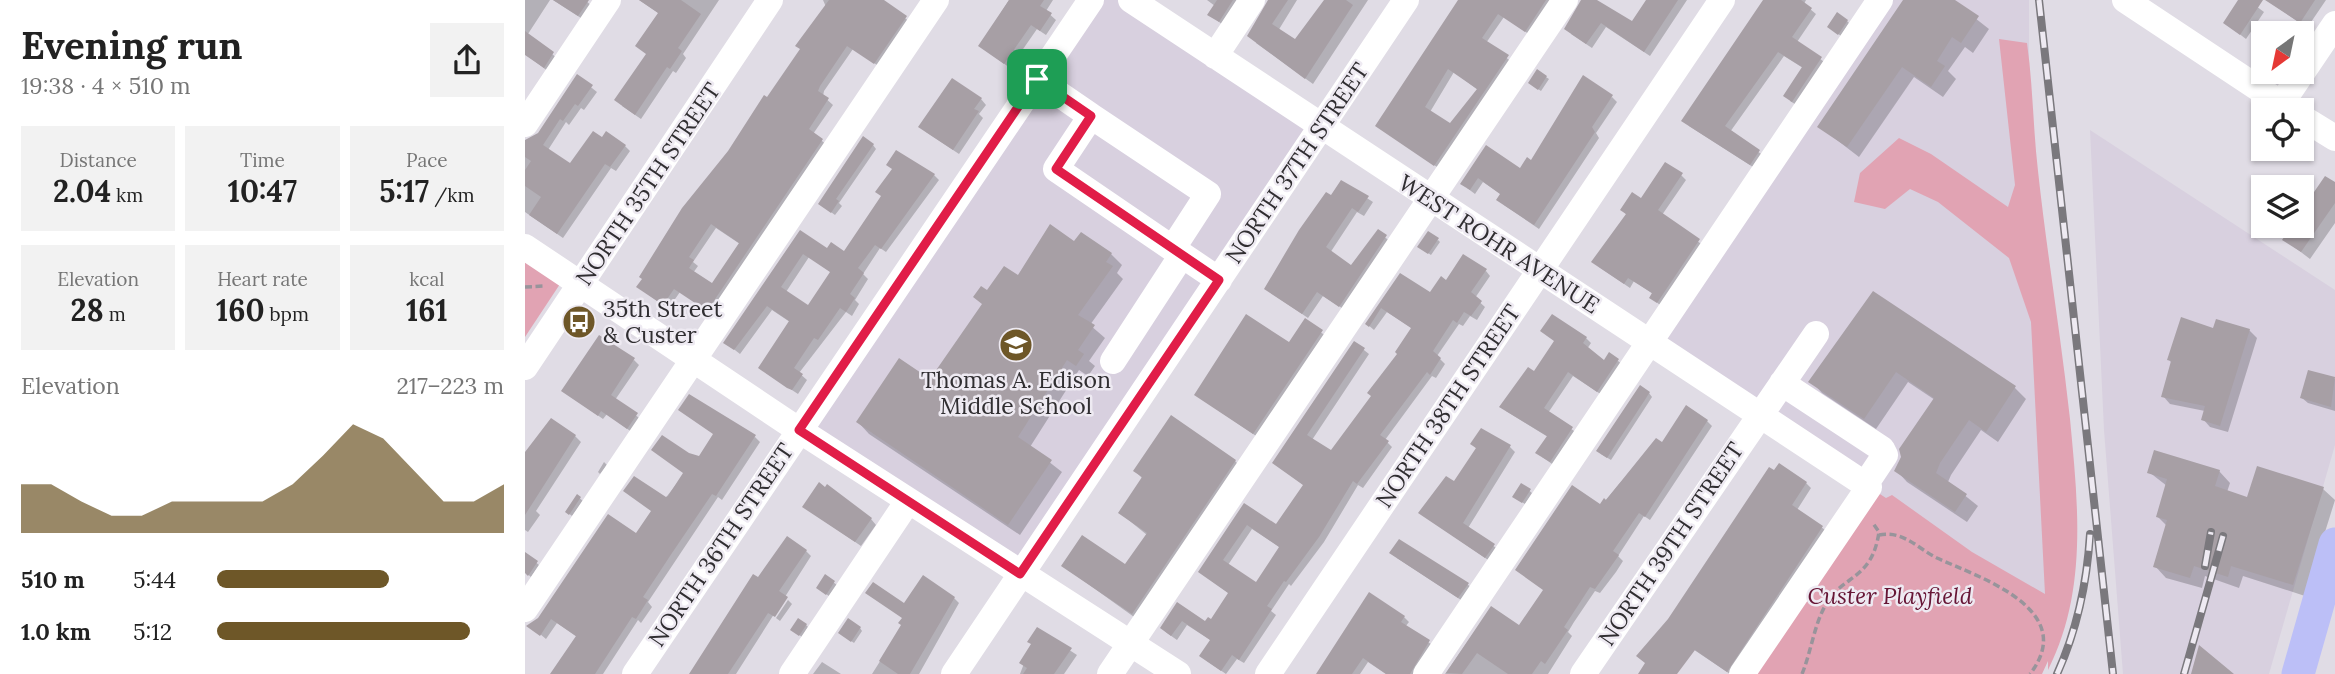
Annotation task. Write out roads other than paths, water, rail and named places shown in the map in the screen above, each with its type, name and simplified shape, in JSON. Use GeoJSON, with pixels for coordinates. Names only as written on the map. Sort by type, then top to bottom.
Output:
{"type":"FeatureCollection","features":[{"type":"Feature","properties":{"kind":"main road"},"geometry":{"type":"LineString","coordinates":[[2298,674],[2331,578],[2335,544]]}},
{"type":"Feature","properties":{"kind":"street"},"geometry":{"type":"LineString","coordinates":[[525,124],[608,0]]}},
{"type":"Feature","properties":{"kind":"street","name":"NORTH 35TH STREET"},"geometry":{"type":"LineString","coordinates":[[525,367],[770,0]]}},
{"type":"Feature","properties":{"kind":"street"},"geometry":{"type":"LineString","coordinates":[[525,609],[936,0]]}},
{"type":"Feature","properties":{"kind":"street","name":"NORTH 36TH STREET"},"geometry":{"type":"LineString","coordinates":[[635,674],[1091,0]]}},
{"type":"Feature","properties":{"kind":"street","name":"WEST ROHR AVENUE"},"geometry":{"type":"LineString","coordinates":[[1131,0],[1321,128],[1760,414],[1863,492]]}},
{"type":"Feature","properties":{"kind":"street"},"geometry":{"type":"LineString","coordinates":[[1215,56],[1252,0]]}},
{"type":"Feature","properties":{"kind":"street","name":"NORTH 37TH STREET"},"geometry":{"type":"LineString","coordinates":[[954,674],[1406,0]]}},
{"type":"Feature","properties":{"kind":"street"},"geometry":{"type":"LineString","coordinates":[[1110,674],[1565,0]]}},
{"type":"Feature","properties":{"kind":"street","name":"NORTH 38TH STREET"},"geometry":{"type":"LineString","coordinates":[[1268,674],[1722,0]]}},
{"type":"Feature","properties":{"kind":"street"},"geometry":{"type":"LineString","coordinates":[[1426,674],[1880,0]]}},
{"type":"Feature","properties":{"kind":"street"},"geometry":{"type":"LineString","coordinates":[[2125,0],[2273,98]]}},
{"type":"Feature","properties":{"kind":"street"},"geometry":{"type":"LineString","coordinates":[[2297,98],[2335,24]]}},
{"type":"Feature","properties":{"kind":"street"},"geometry":{"type":"LineString","coordinates":[[1037,79],[1208,194],[1178,252],[1113,361]]}},
{"type":"Feature","properties":{"kind":"street"},"geometry":{"type":"LineString","coordinates":[[1091,116],[1056,169],[1219,280]]}},
{"type":"Feature","properties":{"kind":"street"},"geometry":{"type":"LineString","coordinates":[[2314,125],[2335,138]]}},
{"type":"Feature","properties":{"kind":"street"},"geometry":{"type":"LineString","coordinates":[[525,247],[799,430],[1178,674]]}},
{"type":"Feature","properties":{"kind":"street","name":"NORTH 39TH STREET"},"geometry":{"type":"LineString","coordinates":[[1583,674],[1817,334]]}},
{"type":"Feature","properties":{"kind":"street"},"geometry":{"type":"LineString","coordinates":[[1742,674],[1885,455],[1882,449],[1782,383]]}},
{"type":"Feature","properties":{"kind":"street"},"geometry":{"type":"LineString","coordinates":[[793,674],[908,501]]}},
{"type":"Feature","properties":{"kind":"railway"},"geometry":{"type":"LineString","coordinates":[[2039,0],[2113,674]]}},
{"type":"Feature","properties":{"kind":"railway"},"geometry":{"type":"LineString","coordinates":[[2205,566],[2211,532]]}},
{"type":"Feature","properties":{"kind":"railway"},"geometry":{"type":"LineString","coordinates":[[2057,674],[2080,606],[2090,534]]}},
{"type":"Feature","properties":{"kind":"railway"},"geometry":{"type":"LineString","coordinates":[[2184,674],[2223,536]]}},
{"type":"Feature","properties":{"kind":"place","name":"35th Street & Custer"},"geometry":{"type":"Point","coordinates":[579,322]}},
{"type":"Feature","properties":{"kind":"place","name":"Thomas A. Edison Middle School"},"geometry":{"type":"Point","coordinates":[1016,345]}},
{"type":"Feature","properties":{"kind":"park label","name":"Custer Playfield"},"geometry":{"type":"Point","coordinates":[1890,596]}}]}
